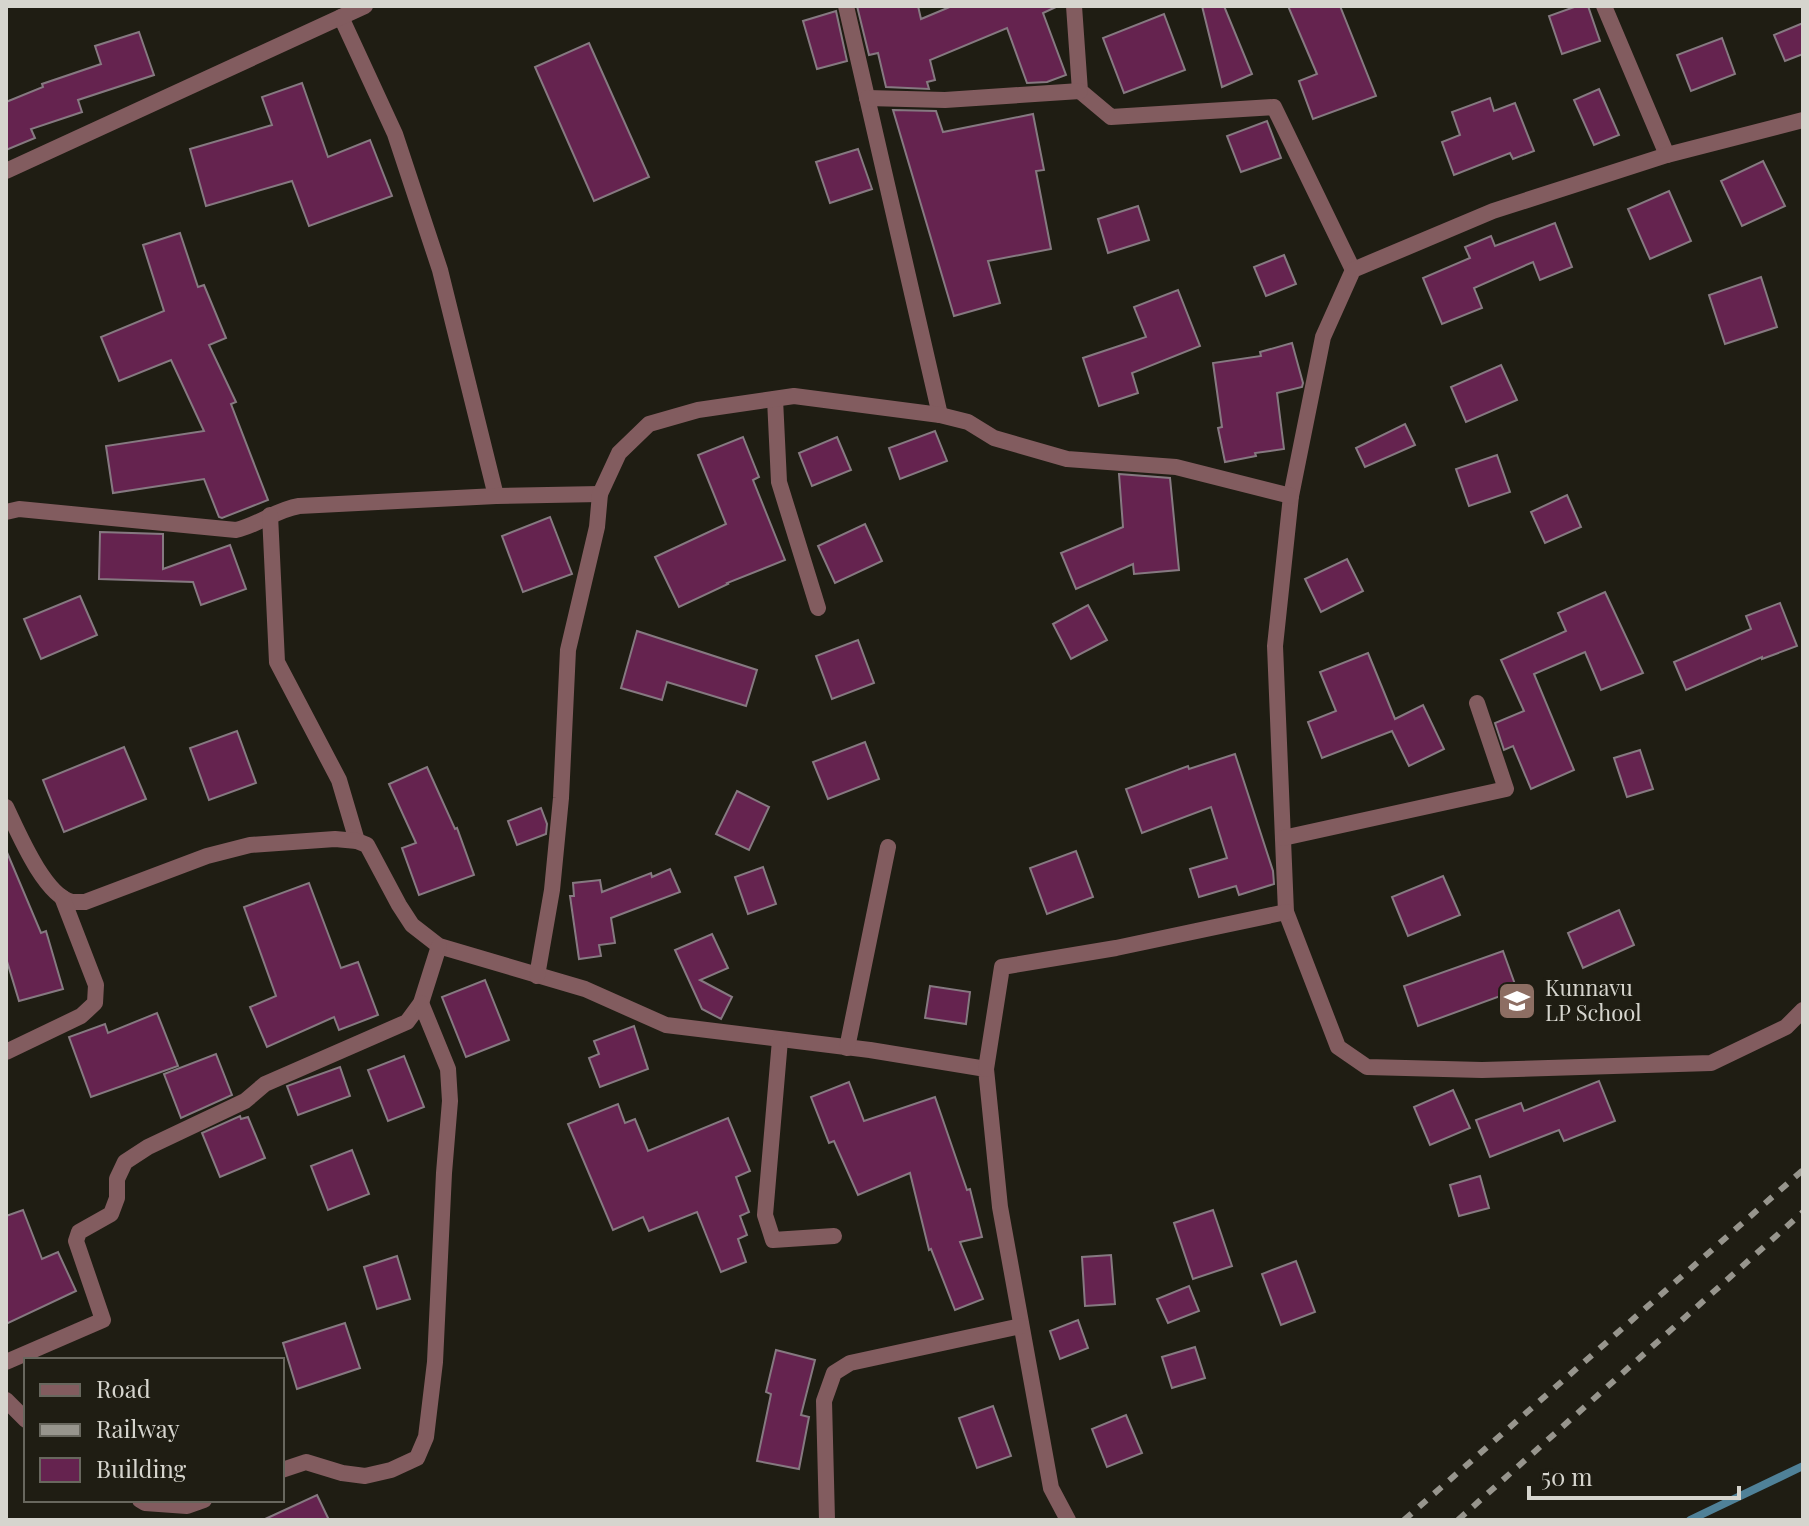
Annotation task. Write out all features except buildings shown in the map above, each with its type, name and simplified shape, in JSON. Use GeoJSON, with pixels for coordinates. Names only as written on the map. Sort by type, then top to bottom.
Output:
{"type":"FeatureCollection","features":[{"type":"Feature","properties":{"kind":"street"},"geometry":{"type":"LineString","coordinates":[[6,171],[365,6]]}},
{"type":"Feature","properties":{"kind":"street"},"geometry":{"type":"LineString","coordinates":[[846,6],[940,415]]}},
{"type":"Feature","properties":{"kind":"street"},"geometry":{"type":"LineString","coordinates":[[1074,6],[1080,91]]}},
{"type":"Feature","properties":{"kind":"street"},"geometry":{"type":"LineString","coordinates":[[1604,6],[1667,155]]}},
{"type":"Feature","properties":{"kind":"street"},"geometry":{"type":"LineString","coordinates":[[341,17],[395,134],[440,270],[496,496]]}},
{"type":"Feature","properties":{"kind":"street"},"geometry":{"type":"LineString","coordinates":[[867,98],[945,100],[1080,91],[1111,117],[1274,107],[1353,270]]}},
{"type":"Feature","properties":{"kind":"street"},"geometry":{"type":"LineString","coordinates":[[1803,120],[1667,155],[1493,211],[1353,270],[1323,337],[1291,496],[1275,646],[1286,912],[1338,1047],[1367,1067],[1482,1070],[1711,1063],[1786,1027],[1803,1010]]}},
{"type":"Feature","properties":{"kind":"street"},"geometry":{"type":"LineString","coordinates":[[537,976],[552,890],[560,813],[568,650],[597,527],[600,494],[619,453],[649,424],[698,410],[794,396],[940,415],[968,422],[994,438],[1067,459],[1176,467],[1291,496]]}},
{"type":"Feature","properties":{"kind":"street"},"geometry":{"type":"LineString","coordinates":[[775,399],[779,482],[818,608]]}},
{"type":"Feature","properties":{"kind":"street"},"geometry":{"type":"LineString","coordinates":[[6,512],[19,509],[236,530],[260,523],[283,508],[299,506],[600,494]]}},
{"type":"Feature","properties":{"kind":"street"},"geometry":{"type":"LineString","coordinates":[[270,515],[277,662],[339,780],[357,841]]}},
{"type":"Feature","properties":{"kind":"street"},"geometry":{"type":"LineString","coordinates":[[1283,838],[1506,789],[1477,703]]}},
{"type":"Feature","properties":{"kind":"street"},"geometry":{"type":"LineString","coordinates":[[6,807],[40,872],[62,897],[96,985],[95,1003],[81,1016],[6,1052]]}},
{"type":"Feature","properties":{"kind":"street"},"geometry":{"type":"LineString","coordinates":[[62,897],[72,902],[85,902],[207,856],[250,845],[335,839],[357,841],[367,845],[412,925],[439,946],[585,989],[666,1025],[986,1069]]}},
{"type":"Feature","properties":{"kind":"street"},"geometry":{"type":"LineString","coordinates":[[847,1048],[888,847]]}},
{"type":"Feature","properties":{"kind":"street"},"geometry":{"type":"LineString","coordinates":[[1068,1520],[1051,1488],[1000,1207],[986,1069],[1002,967],[1116,948],[1286,912]]}},
{"type":"Feature","properties":{"kind":"street"},"geometry":{"type":"LineString","coordinates":[[6,1362],[103,1320],[76,1241],[79,1232],[111,1214],[117,1198],[117,1179],[125,1162],[148,1147],[245,1101],[265,1084],[407,1022],[421,1003],[439,946]]}},
{"type":"Feature","properties":{"kind":"street"},"geometry":{"type":"LineString","coordinates":[[284,1469],[306,1462],[365,1476],[391,1470],[417,1458],[426,1437],[435,1362],[450,1101],[448,1069],[421,1003]]}},
{"type":"Feature","properties":{"kind":"street"},"geometry":{"type":"LineString","coordinates":[[780,1040],[765,1215],[773,1240],[834,1236]]}},
{"type":"Feature","properties":{"kind":"street"},"geometry":{"type":"LineString","coordinates":[[827,1520],[824,1401],[834,1373],[850,1363],[1021,1326]]}},
{"type":"Feature","properties":{"kind":"street"},"geometry":{"type":"LineString","coordinates":[[6,1400],[24,1418]]}},
{"type":"Feature","properties":{"kind":"street"},"geometry":{"type":"LineString","coordinates":[[143,1502],[187,1506],[198,1502]]}},
{"type":"Feature","properties":{"kind":"waterway"},"geometry":{"type":"LineString","coordinates":[[1690,1520],[1803,1466]]}},
{"type":"Feature","properties":{"kind":"railway"},"geometry":{"type":"LineString","coordinates":[[1404,1520],[1803,1170]]}},
{"type":"Feature","properties":{"kind":"railway"},"geometry":{"type":"LineString","coordinates":[[1458,1520],[1803,1212]]}},
{"type":"Feature","properties":{"kind":"place","name":"Kunnavu LP School"},"geometry":{"type":"Point","coordinates":[1517,1001]}}]}
